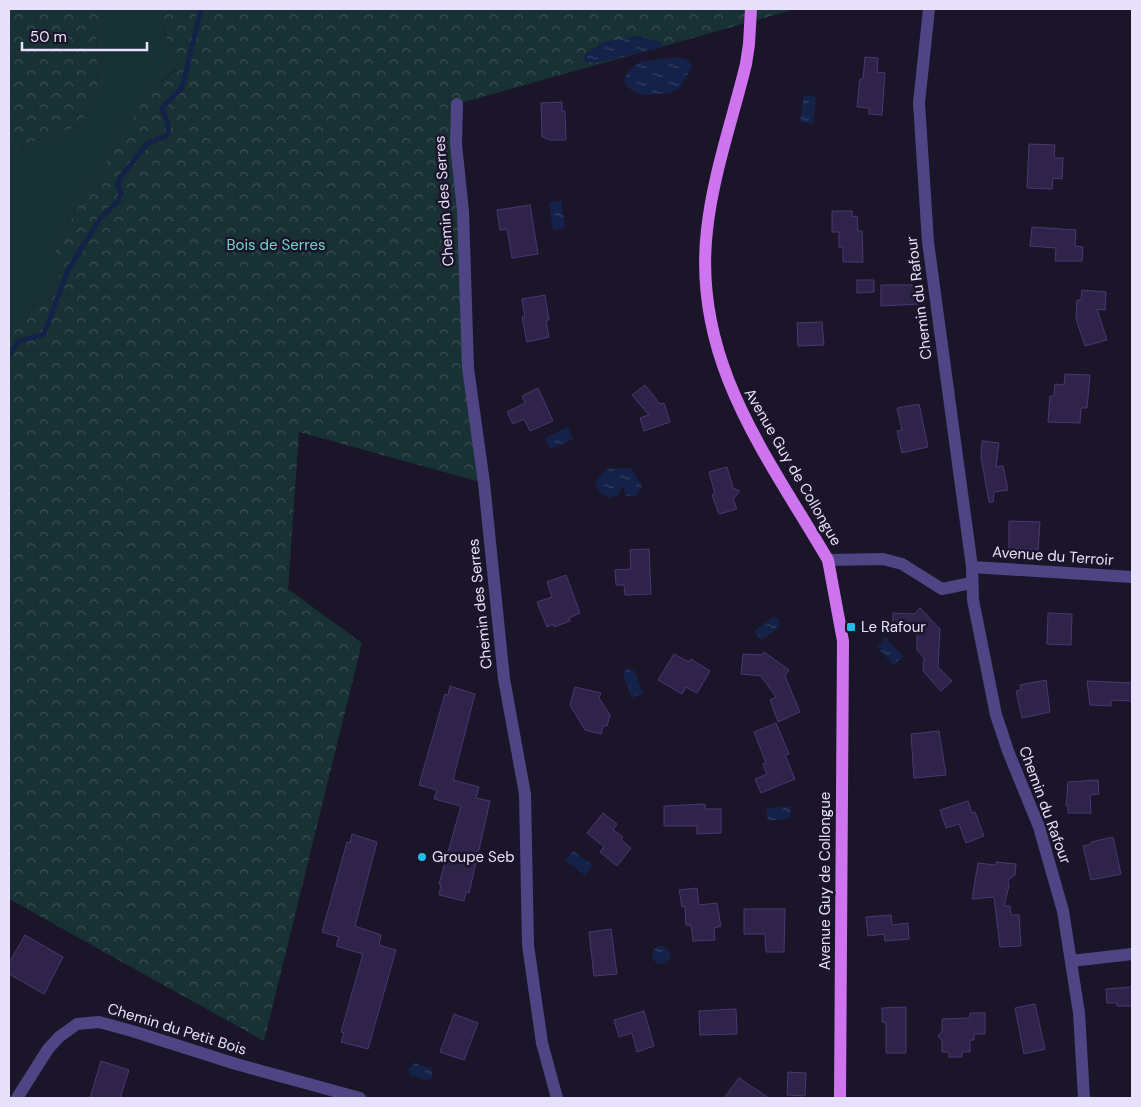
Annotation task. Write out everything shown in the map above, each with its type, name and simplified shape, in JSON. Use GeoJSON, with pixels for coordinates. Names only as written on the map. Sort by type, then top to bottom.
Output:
{"type":"FeatureCollection","features":[{"type":"Feature","properties":{"kind":"main road","name":"Avenue Guy de Collongue"},"geometry":{"type":"LineString","coordinates":[[751,9],[746,64],[715,183],[704,252],[710,317],[725,375],[739,409],[828,560],[843,641],[840,1098]]}},
{"type":"Feature","properties":{"kind":"street","name":"Chemin du Rafour"},"geometry":{"type":"LineString","coordinates":[[929,9],[919,104],[928,242],[972,567],[971,583],[996,715],[1008,751],[1039,827],[1063,911],[1079,1012],[1084,1098]]}},
{"type":"Feature","properties":{"kind":"street","name":"Chemin des Serres"},"geometry":{"type":"LineString","coordinates":[[457,104],[456,144],[462,211],[468,368],[484,483],[504,679],[526,794],[528,945],[542,1042],[557,1098]]}},
{"type":"Feature","properties":{"kind":"street"},"geometry":{"type":"LineString","coordinates":[[828,560],[883,559],[902,564],[942,588],[971,583]]}},
{"type":"Feature","properties":{"kind":"street","name":"Avenue du Terroir"},"geometry":{"type":"LineString","coordinates":[[972,567],[1132,577]]}},
{"type":"Feature","properties":{"kind":"street"},"geometry":{"type":"LineString","coordinates":[[1071,961],[1132,954]]}},
{"type":"Feature","properties":{"kind":"street","name":"Chemin du Petit Bois"},"geometry":{"type":"LineString","coordinates":[[17,1098],[48,1049],[66,1030],[77,1024],[99,1022],[132,1030],[236,1064],[360,1098]]}},
{"type":"Feature","properties":{"kind":"green space"},"geometry":{"type":"Polygon","coordinates":[[[9,9],[107,9],[96,34],[98,91],[81,125],[22,146],[9,157],[9,9]]]}},
{"type":"Feature","properties":{"kind":"green space"},"geometry":{"type":"Polygon","coordinates":[[[107,9],[171,9],[161,20],[176,69],[148,92],[55,246],[60,273],[51,302],[37,300],[25,320],[9,329],[9,157],[22,146],[81,125],[98,91],[96,34],[107,9]]]}},
{"type":"Feature","properties":{"kind":"green space","name":"Bois de Serres"},"geometry":{"type":"Polygon","coordinates":[[[171,9],[789,9],[789,11],[457,104],[466,292],[484,483],[299,432],[288,589],[362,643],[264,1041],[9,899],[9,329],[25,320],[37,300],[51,302],[60,273],[55,246],[148,92],[176,70],[161,19],[171,9]]]}},
{"type":"Feature","properties":{"kind":"water"},"geometry":{"type":"Polygon","coordinates":[[[639,36],[663,44],[661,48],[596,63],[585,62],[583,56],[603,42],[639,36]]]}},
{"type":"Feature","properties":{"kind":"water"},"geometry":{"type":"Polygon","coordinates":[[[677,57],[688,60],[692,66],[679,89],[670,93],[641,95],[630,89],[624,81],[628,70],[640,62],[677,57]]]}},
{"type":"Feature","properties":{"kind":"water"},"geometry":{"type":"Polygon","coordinates":[[[804,95],[816,97],[813,124],[800,122],[804,95]]]}},
{"type":"Feature","properties":{"kind":"water"},"geometry":{"type":"Polygon","coordinates":[[[561,200],[565,228],[553,230],[549,202],[561,200]]]}},
{"type":"Feature","properties":{"kind":"water"},"geometry":{"type":"Polygon","coordinates":[[[568,427],[573,439],[550,449],[545,438],[568,427]]]}},
{"type":"Feature","properties":{"kind":"water"},"geometry":{"type":"Polygon","coordinates":[[[629,468],[633,471],[642,487],[636,496],[626,496],[623,486],[618,495],[608,498],[599,491],[595,482],[607,469],[629,468]]]}},
{"type":"Feature","properties":{"kind":"water"},"geometry":{"type":"Polygon","coordinates":[[[773,617],[779,619],[780,627],[761,640],[754,631],[773,617]]]}},
{"type":"Feature","properties":{"kind":"water"},"geometry":{"type":"Polygon","coordinates":[[[883,637],[889,638],[888,641],[903,656],[894,665],[877,647],[883,641],[883,637]]]}},
{"type":"Feature","properties":{"kind":"water"},"geometry":{"type":"Polygon","coordinates":[[[627,669],[634,670],[643,693],[632,698],[623,674],[627,669]]]}},
{"type":"Feature","properties":{"kind":"water"},"geometry":{"type":"Polygon","coordinates":[[[790,806],[791,818],[768,821],[766,809],[790,806]]]}},
{"type":"Feature","properties":{"kind":"water"},"geometry":{"type":"Polygon","coordinates":[[[573,851],[593,865],[585,875],[565,860],[573,851]]]}},
{"type":"Feature","properties":{"kind":"water"},"geometry":{"type":"Polygon","coordinates":[[[661,946],[667,949],[670,955],[667,961],[661,964],[655,961],[652,955],[655,949],[661,946]]]}},
{"type":"Feature","properties":{"kind":"water"},"geometry":{"type":"Polygon","coordinates":[[[415,1063],[431,1069],[433,1078],[426,1080],[410,1075],[408,1069],[415,1063]]]}},
{"type":"Feature","properties":{"kind":"building"},"geometry":{"type":"Polygon","coordinates":[[[865,57],[878,58],[877,72],[885,73],[882,115],[869,114],[869,108],[857,107],[860,79],[863,79],[865,57]]]}},
{"type":"Feature","properties":{"kind":"building"},"geometry":{"type":"Polygon","coordinates":[[[562,102],[562,111],[565,111],[566,140],[550,140],[542,137],[541,103],[562,102]]]}},
{"type":"Feature","properties":{"kind":"building"},"geometry":{"type":"Polygon","coordinates":[[[1029,144],[1055,145],[1054,158],[1063,158],[1062,179],[1053,178],[1052,189],[1027,188],[1029,144]]]}},
{"type":"Feature","properties":{"kind":"building"},"geometry":{"type":"Polygon","coordinates":[[[530,205],[538,254],[512,258],[507,229],[500,230],[497,210],[530,205]]]}},
{"type":"Feature","properties":{"kind":"building"},"geometry":{"type":"Polygon","coordinates":[[[832,211],[852,211],[852,217],[857,216],[858,231],[862,231],[863,262],[843,262],[843,247],[839,247],[839,232],[832,232],[832,211]]]}},
{"type":"Feature","properties":{"kind":"building"},"geometry":{"type":"Polygon","coordinates":[[[1032,227],[1076,230],[1075,246],[1083,247],[1082,261],[1055,261],[1056,248],[1030,246],[1032,227]]]}},
{"type":"Feature","properties":{"kind":"building"},"geometry":{"type":"Polygon","coordinates":[[[857,280],[874,280],[874,292],[857,293],[857,280]]]}},
{"type":"Feature","properties":{"kind":"building"},"geometry":{"type":"Polygon","coordinates":[[[881,285],[919,285],[919,304],[881,306],[881,285]]]}},
{"type":"Feature","properties":{"kind":"building"},"geometry":{"type":"Polygon","coordinates":[[[1082,290],[1106,292],[1105,310],[1097,309],[1107,340],[1085,346],[1076,319],[1077,300],[1081,300],[1082,290]]]}},
{"type":"Feature","properties":{"kind":"building"},"geometry":{"type":"Polygon","coordinates":[[[545,295],[549,320],[546,320],[549,337],[527,342],[522,317],[525,317],[522,299],[545,295]]]}},
{"type":"Feature","properties":{"kind":"building"},"geometry":{"type":"Polygon","coordinates":[[[822,322],[824,345],[798,346],[797,323],[822,322]]]}},
{"type":"Feature","properties":{"kind":"building"},"geometry":{"type":"Polygon","coordinates":[[[1065,374],[1090,375],[1087,408],[1081,408],[1080,423],[1048,422],[1050,396],[1054,396],[1055,384],[1064,385],[1065,374]]]}},
{"type":"Feature","properties":{"kind":"building"},"geometry":{"type":"Polygon","coordinates":[[[645,385],[660,404],[664,403],[670,422],[644,431],[640,418],[649,415],[632,395],[645,385]]]}},
{"type":"Feature","properties":{"kind":"building"},"geometry":{"type":"Polygon","coordinates":[[[538,388],[553,421],[530,431],[524,419],[513,424],[507,412],[525,403],[522,396],[538,388]]]}},
{"type":"Feature","properties":{"kind":"building"},"geometry":{"type":"Polygon","coordinates":[[[919,404],[928,447],[902,453],[897,431],[902,430],[897,408],[919,404]]]}},
{"type":"Feature","properties":{"kind":"building"},"geometry":{"type":"Polygon","coordinates":[[[982,441],[999,443],[996,467],[1003,466],[1008,490],[994,492],[993,502],[989,502],[981,457],[982,441]]]}},
{"type":"Feature","properties":{"kind":"building"},"geometry":{"type":"Polygon","coordinates":[[[727,467],[733,488],[740,491],[733,499],[737,509],[719,514],[712,495],[715,494],[709,472],[727,467]]]}},
{"type":"Feature","properties":{"kind":"building"},"geometry":{"type":"Polygon","coordinates":[[[1009,521],[1040,522],[1038,550],[1009,548],[1009,521]]]}},
{"type":"Feature","properties":{"kind":"building"},"geometry":{"type":"Polygon","coordinates":[[[649,549],[651,594],[625,595],[624,585],[616,585],[615,570],[631,569],[630,550],[649,549]]]}},
{"type":"Feature","properties":{"kind":"building"},"geometry":{"type":"Polygon","coordinates":[[[566,575],[580,613],[569,618],[570,621],[554,627],[553,624],[547,627],[537,602],[552,597],[547,582],[566,575]]]}},
{"type":"Feature","properties":{"kind":"building"},"geometry":{"type":"Polygon","coordinates":[[[920,608],[940,629],[938,667],[952,681],[941,691],[923,671],[924,658],[917,650],[917,635],[909,627],[893,626],[893,613],[914,614],[920,608]]]}},
{"type":"Feature","properties":{"kind":"building"},"geometry":{"type":"Polygon","coordinates":[[[1048,613],[1072,614],[1071,645],[1047,644],[1048,613]]]}},
{"type":"Feature","properties":{"kind":"building"},"geometry":{"type":"Polygon","coordinates":[[[764,652],[789,670],[785,676],[800,712],[778,722],[770,700],[776,697],[761,676],[741,674],[743,654],[762,655],[764,652]]]}},
{"type":"Feature","properties":{"kind":"building"},"geometry":{"type":"Polygon","coordinates":[[[674,654],[689,662],[691,659],[710,671],[697,693],[686,687],[682,694],[658,680],[674,654]]]}},
{"type":"Feature","properties":{"kind":"building"},"geometry":{"type":"Polygon","coordinates":[[[1046,680],[1050,712],[1022,718],[1016,691],[1021,690],[1020,685],[1046,680]]]}},
{"type":"Feature","properties":{"kind":"building"},"geometry":{"type":"Polygon","coordinates":[[[1087,681],[1132,683],[1132,701],[1111,700],[1111,706],[1090,705],[1087,681]]]}},
{"type":"Feature","properties":{"kind":"building"},"geometry":{"type":"Polygon","coordinates":[[[450,686],[475,694],[453,780],[479,787],[476,798],[490,801],[469,893],[466,892],[464,901],[439,895],[441,885],[439,884],[461,806],[434,799],[437,790],[419,785],[445,694],[448,695],[450,686]]]}},
{"type":"Feature","properties":{"kind":"building"},"geometry":{"type":"Polygon","coordinates":[[[575,687],[601,693],[599,698],[610,715],[607,726],[604,725],[601,734],[585,730],[570,705],[575,687]]]}},
{"type":"Feature","properties":{"kind":"building"},"geometry":{"type":"Polygon","coordinates":[[[776,723],[789,754],[785,755],[795,779],[761,793],[755,779],[767,774],[763,764],[766,763],[754,732],[776,723]]]}},
{"type":"Feature","properties":{"kind":"building"},"geometry":{"type":"Polygon","coordinates":[[[939,731],[946,775],[914,778],[911,734],[939,731]]]}},
{"type":"Feature","properties":{"kind":"building"},"geometry":{"type":"Polygon","coordinates":[[[1098,780],[1099,794],[1090,795],[1091,813],[1068,813],[1068,806],[1066,806],[1068,782],[1098,780]]]}},
{"type":"Feature","properties":{"kind":"building"},"geometry":{"type":"Polygon","coordinates":[[[968,801],[972,813],[975,812],[984,836],[966,843],[959,824],[946,828],[940,810],[968,801]]]}},
{"type":"Feature","properties":{"kind":"building"},"geometry":{"type":"Polygon","coordinates":[[[705,804],[705,809],[721,809],[721,833],[697,834],[697,826],[664,826],[664,806],[705,804]]]}},
{"type":"Feature","properties":{"kind":"building"},"geometry":{"type":"Polygon","coordinates":[[[603,813],[617,824],[613,830],[623,837],[621,840],[631,848],[617,866],[600,852],[604,847],[587,833],[603,813]]]}},
{"type":"Feature","properties":{"kind":"building"},"geometry":{"type":"Polygon","coordinates":[[[352,834],[377,842],[355,926],[381,935],[379,945],[396,950],[368,1049],[341,1042],[344,1033],[341,1032],[363,954],[336,946],[339,937],[322,932],[347,842],[350,843],[352,834]]]}},
{"type":"Feature","properties":{"kind":"building"},"geometry":{"type":"Polygon","coordinates":[[[1113,837],[1121,874],[1091,880],[1083,846],[1091,844],[1091,842],[1113,837]]]}},
{"type":"Feature","properties":{"kind":"building"},"geometry":{"type":"Polygon","coordinates":[[[996,862],[1016,864],[1015,875],[1008,880],[1009,886],[1004,906],[1010,906],[1011,915],[1019,915],[1021,946],[1000,947],[994,897],[972,899],[978,863],[996,865],[996,862]]]}},
{"type":"Feature","properties":{"kind":"building"},"geometry":{"type":"Polygon","coordinates":[[[697,888],[699,905],[717,903],[721,926],[714,928],[715,940],[693,941],[691,925],[686,925],[685,906],[682,907],[679,890],[697,888]]]}},
{"type":"Feature","properties":{"kind":"building"},"geometry":{"type":"Polygon","coordinates":[[[744,909],[785,909],[784,952],[766,952],[765,934],[744,934],[744,909]]]}},
{"type":"Feature","properties":{"kind":"building"},"geometry":{"type":"Polygon","coordinates":[[[891,915],[892,925],[908,923],[909,939],[885,941],[884,934],[868,936],[866,917],[891,915]]]}},
{"type":"Feature","properties":{"kind":"building"},"geometry":{"type":"Polygon","coordinates":[[[611,929],[617,974],[594,976],[589,932],[611,929]]]}},
{"type":"Feature","properties":{"kind":"building"},"geometry":{"type":"Polygon","coordinates":[[[25,935],[63,957],[44,994],[9,974],[9,963],[25,935]]]}},
{"type":"Feature","properties":{"kind":"building"},"geometry":{"type":"Polygon","coordinates":[[[1132,987],[1132,1006],[1117,1006],[1117,1003],[1107,1003],[1106,989],[1132,987]]]}},
{"type":"Feature","properties":{"kind":"building"},"geometry":{"type":"Polygon","coordinates":[[[1035,1004],[1045,1049],[1024,1054],[1015,1008],[1035,1004]]]}},
{"type":"Feature","properties":{"kind":"building"},"geometry":{"type":"Polygon","coordinates":[[[906,1007],[906,1053],[886,1053],[886,1023],[882,1022],[882,1008],[906,1007]]]}},
{"type":"Feature","properties":{"kind":"building"},"geometry":{"type":"Polygon","coordinates":[[[736,1009],[737,1034],[700,1035],[699,1011],[736,1009]]]}},
{"type":"Feature","properties":{"kind":"building"},"geometry":{"type":"Polygon","coordinates":[[[644,1011],[654,1046],[637,1052],[632,1033],[619,1037],[614,1020],[644,1011]]]}},
{"type":"Feature","properties":{"kind":"building"},"geometry":{"type":"Polygon","coordinates":[[[970,1013],[985,1013],[985,1034],[974,1034],[974,1040],[970,1040],[970,1052],[962,1052],[962,1057],[949,1057],[949,1052],[942,1052],[942,1041],[938,1036],[942,1032],[942,1019],[970,1018],[970,1013]]]}},
{"type":"Feature","properties":{"kind":"building"},"geometry":{"type":"Polygon","coordinates":[[[454,1014],[478,1023],[464,1060],[440,1052],[454,1014]]]}},
{"type":"Feature","properties":{"kind":"building"},"geometry":{"type":"Polygon","coordinates":[[[101,1061],[129,1070],[120,1098],[90,1098],[101,1061]]]}},
{"type":"Feature","properties":{"kind":"building"},"geometry":{"type":"Polygon","coordinates":[[[788,1072],[806,1073],[805,1096],[787,1095],[788,1072]]]}},
{"type":"Feature","properties":{"kind":"building"},"geometry":{"type":"Polygon","coordinates":[[[739,1078],[769,1098],[724,1098],[739,1078]]]}},
{"type":"Feature","properties":{"kind":"waterway"},"geometry":{"type":"LineString","coordinates":[[9,355],[19,341],[44,334],[68,270],[100,219],[119,200],[121,194],[118,185],[120,178],[147,144],[168,135],[168,124],[162,108],[182,88],[201,9]]}},
{"type":"Feature","properties":{"kind":"place","name":"Le Rafour"},"geometry":{"type":"Point","coordinates":[851,627]}},
{"type":"Feature","properties":{"kind":"place","name":"Groupe Seb"},"geometry":{"type":"Point","coordinates":[422,857]}}]}
